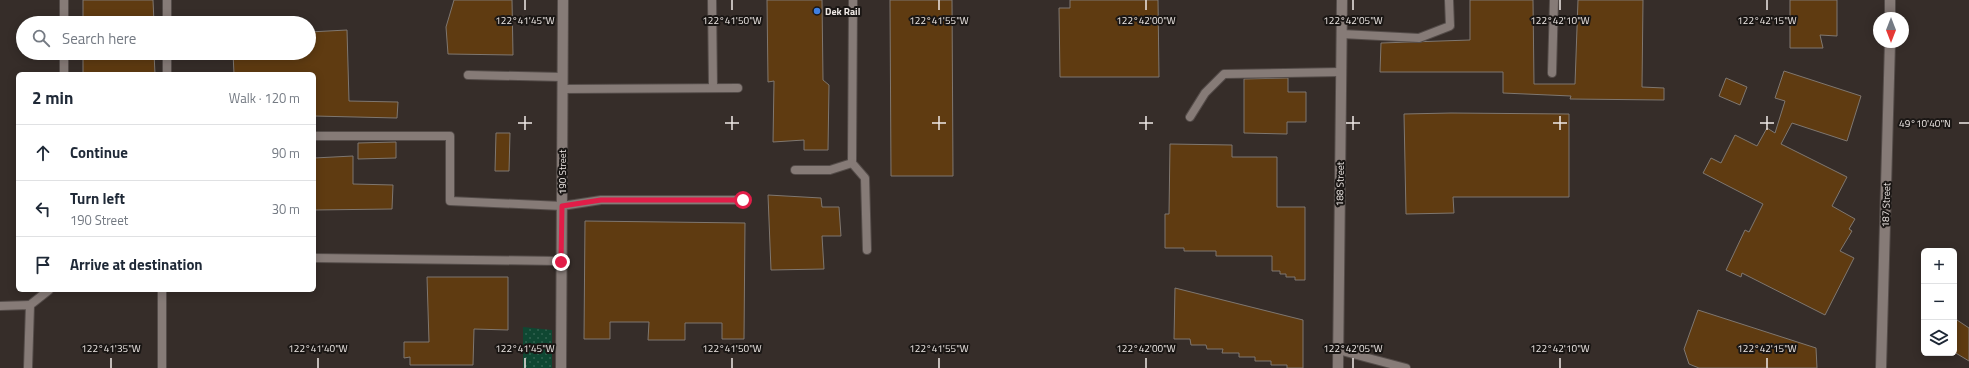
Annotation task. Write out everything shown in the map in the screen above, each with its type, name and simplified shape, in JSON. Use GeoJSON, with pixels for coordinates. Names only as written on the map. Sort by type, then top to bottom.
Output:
{"type":"FeatureCollection","features":[{"type":"Feature","properties":{"kind":"street","name":"190 Street"},"geometry":{"type":"LineString","coordinates":[[561,368],[563,0]]}},
{"type":"Feature","properties":{"kind":"street","name":"188 Street"},"geometry":{"type":"LineString","coordinates":[[1338,368],[1342,0]]}},
{"type":"Feature","properties":{"kind":"street"},"geometry":{"type":"LineString","coordinates":[[1890,0],[1890,12]]}},
{"type":"Feature","properties":{"kind":"street","name":"187 Street"},"geometry":{"type":"LineString","coordinates":[[1881,368],[1890,48]]}},
{"type":"Feature","properties":{"kind":"lane"},"geometry":{"type":"LineString","coordinates":[[64,0],[64,16]]}},
{"type":"Feature","properties":{"kind":"lane"},"geometry":{"type":"LineString","coordinates":[[167,0],[167,16]]}},
{"type":"Feature","properties":{"kind":"lane"},"geometry":{"type":"LineString","coordinates":[[712,0],[713,88]]}},
{"type":"Feature","properties":{"kind":"lane"},"geometry":{"type":"LineString","coordinates":[[853,0],[852,164],[866,178],[867,250]]}},
{"type":"Feature","properties":{"kind":"lane"},"geometry":{"type":"LineString","coordinates":[[1342,34],[1419,38],[1450,26],[1449,0]]}},
{"type":"Feature","properties":{"kind":"lane"},"geometry":{"type":"LineString","coordinates":[[1552,74],[1554,0]]}},
{"type":"Feature","properties":{"kind":"lane"},"geometry":{"type":"LineString","coordinates":[[64,60],[64,72]]}},
{"type":"Feature","properties":{"kind":"lane"},"geometry":{"type":"LineString","coordinates":[[167,60],[167,72]]}},
{"type":"Feature","properties":{"kind":"lane"},"geometry":{"type":"LineString","coordinates":[[1190,117],[1204,94],[1224,74],[1341,72]]}},
{"type":"Feature","properties":{"kind":"lane"},"geometry":{"type":"LineString","coordinates":[[468,75],[562,77]]}},
{"type":"Feature","properties":{"kind":"lane"},"geometry":{"type":"LineString","coordinates":[[562,89],[738,88]]}},
{"type":"Feature","properties":{"kind":"lane"},"geometry":{"type":"LineString","coordinates":[[316,136],[450,136],[450,201],[562,206],[601,200],[743,200]]}},
{"type":"Feature","properties":{"kind":"lane"},"geometry":{"type":"LineString","coordinates":[[795,170],[830,170],[852,164]]}},
{"type":"Feature","properties":{"kind":"lane"},"geometry":{"type":"LineString","coordinates":[[316,258],[561,262]]}},
{"type":"Feature","properties":{"kind":"lane"},"geometry":{"type":"LineString","coordinates":[[0,306],[30,305],[46,292]]}},
{"type":"Feature","properties":{"kind":"lane"},"geometry":{"type":"LineString","coordinates":[[162,292],[162,368]]}},
{"type":"Feature","properties":{"kind":"lane"},"geometry":{"type":"LineString","coordinates":[[28,368],[30,305]]}},
{"type":"Feature","properties":{"kind":"lane"},"geometry":{"type":"LineString","coordinates":[[1338,350],[1382,365],[1406,368]]}},
{"type":"Feature","properties":{"kind":"green space"},"geometry":{"type":"Polygon","coordinates":[[[523,327],[552,330],[552,368],[523,368],[523,327]]]}},
{"type":"Feature","properties":{"kind":"building"},"geometry":{"type":"Polygon","coordinates":[[[83,0],[153,0],[154,16],[83,16],[83,0]]]}},
{"type":"Feature","properties":{"kind":"building"},"geometry":{"type":"Polygon","coordinates":[[[454,0],[512,0],[513,55],[448,54],[446,27],[454,0]]]}},
{"type":"Feature","properties":{"kind":"building"},"geometry":{"type":"Polygon","coordinates":[[[767,0],[822,0],[823,80],[829,85],[828,150],[804,150],[804,140],[773,142],[774,81],[768,82],[767,0]]]}},
{"type":"Feature","properties":{"kind":"building"},"geometry":{"type":"Polygon","coordinates":[[[890,0],[952,0],[953,176],[891,176],[890,0]]]}},
{"type":"Feature","properties":{"kind":"building"},"geometry":{"type":"Polygon","coordinates":[[[1070,0],[1158,0],[1159,77],[1060,77],[1059,8],[1070,8],[1070,0]]]}},
{"type":"Feature","properties":{"kind":"building"},"geometry":{"type":"Polygon","coordinates":[[[1470,0],[1533,0],[1534,84],[1575,84],[1578,0],[1643,0],[1642,87],[1664,88],[1664,100],[1570,99],[1571,96],[1503,93],[1503,72],[1380,72],[1381,43],[1470,40],[1470,0]]]}},
{"type":"Feature","properties":{"kind":"building"},"geometry":{"type":"Polygon","coordinates":[[[1790,0],[1837,0],[1837,36],[1820,35],[1823,48],[1790,48],[1790,0]]]}},
{"type":"Feature","properties":{"kind":"building"},"geometry":{"type":"Polygon","coordinates":[[[347,30],[349,101],[398,102],[397,118],[316,116],[316,72],[234,72],[233,60],[316,60],[316,32],[347,30]]]}},
{"type":"Feature","properties":{"kind":"building"},"geometry":{"type":"Polygon","coordinates":[[[83,60],[154,60],[155,72],[83,72],[83,60]]]}},
{"type":"Feature","properties":{"kind":"building"},"geometry":{"type":"Polygon","coordinates":[[[1784,71],[1861,96],[1847,141],[1792,123],[1781,144],[1847,177],[1832,206],[1855,219],[1849,229],[1852,231],[1840,251],[1854,258],[1825,315],[1742,273],[1741,277],[1726,270],[1745,230],[1749,232],[1763,204],[1703,173],[1711,158],[1721,163],[1735,135],[1757,146],[1767,128],[1775,133],[1785,101],[1775,98],[1784,71]]]}},
{"type":"Feature","properties":{"kind":"building"},"geometry":{"type":"Polygon","coordinates":[[[1288,78],[1288,92],[1306,92],[1306,122],[1287,122],[1287,134],[1244,133],[1244,79],[1288,78]]]}},
{"type":"Feature","properties":{"kind":"building"},"geometry":{"type":"Polygon","coordinates":[[[1726,78],[1747,87],[1740,105],[1719,96],[1726,78]]]}},
{"type":"Feature","properties":{"kind":"building"},"geometry":{"type":"Polygon","coordinates":[[[1404,114],[1569,114],[1569,197],[1453,197],[1454,213],[1406,214],[1404,114]]]}},
{"type":"Feature","properties":{"kind":"building"},"geometry":{"type":"Polygon","coordinates":[[[496,133],[510,133],[509,171],[495,171],[496,133]]]}},
{"type":"Feature","properties":{"kind":"building"},"geometry":{"type":"Polygon","coordinates":[[[396,142],[396,158],[358,159],[358,143],[396,142]]]}},
{"type":"Feature","properties":{"kind":"building"},"geometry":{"type":"Polygon","coordinates":[[[1170,144],[1232,145],[1232,157],[1277,157],[1277,207],[1305,207],[1305,280],[1295,280],[1295,277],[1286,277],[1286,274],[1280,274],[1280,271],[1272,271],[1272,256],[1216,256],[1216,251],[1184,251],[1184,248],[1165,248],[1165,214],[1169,214],[1170,144]]]}},
{"type":"Feature","properties":{"kind":"building"},"geometry":{"type":"Polygon","coordinates":[[[353,156],[353,184],[393,185],[392,209],[316,210],[316,158],[353,156]]]}},
{"type":"Feature","properties":{"kind":"building"},"geometry":{"type":"Polygon","coordinates":[[[768,195],[821,198],[822,207],[839,207],[841,236],[822,236],[824,269],[771,270],[768,195]]]}},
{"type":"Feature","properties":{"kind":"building"},"geometry":{"type":"Polygon","coordinates":[[[585,221],[745,223],[744,339],[722,339],[722,323],[685,323],[685,340],[648,340],[649,322],[610,322],[610,339],[584,339],[585,221]]]}},
{"type":"Feature","properties":{"kind":"building"},"geometry":{"type":"Polygon","coordinates":[[[427,277],[508,277],[508,330],[474,329],[473,365],[410,365],[410,357],[404,358],[404,342],[429,342],[427,277]]]}},
{"type":"Feature","properties":{"kind":"building"},"geometry":{"type":"Polygon","coordinates":[[[1175,288],[1303,320],[1303,368],[1287,368],[1287,365],[1271,365],[1271,361],[1255,361],[1255,357],[1239,357],[1239,353],[1222,353],[1223,349],[1207,349],[1206,345],[1191,345],[1190,339],[1174,339],[1175,288]]]}},
{"type":"Feature","properties":{"kind":"building"},"geometry":{"type":"Polygon","coordinates":[[[1698,310],[1816,348],[1817,368],[1699,368],[1689,364],[1684,349],[1698,310]]]}},
{"type":"Feature","properties":{"kind":"building"},"geometry":{"type":"Polygon","coordinates":[[[1957,320],[1969,328],[1969,361],[1957,354],[1957,320]]]}},
{"type":"Feature","properties":{"kind":"place","name":"Dek Rail"},"geometry":{"type":"Point","coordinates":[817,11]}},
{"type":"Feature","properties":{"kind":"route"},"geometry":{"type":"LineString","coordinates":[[561,262],[562,206],[601,200],[743,200]]}}]}
